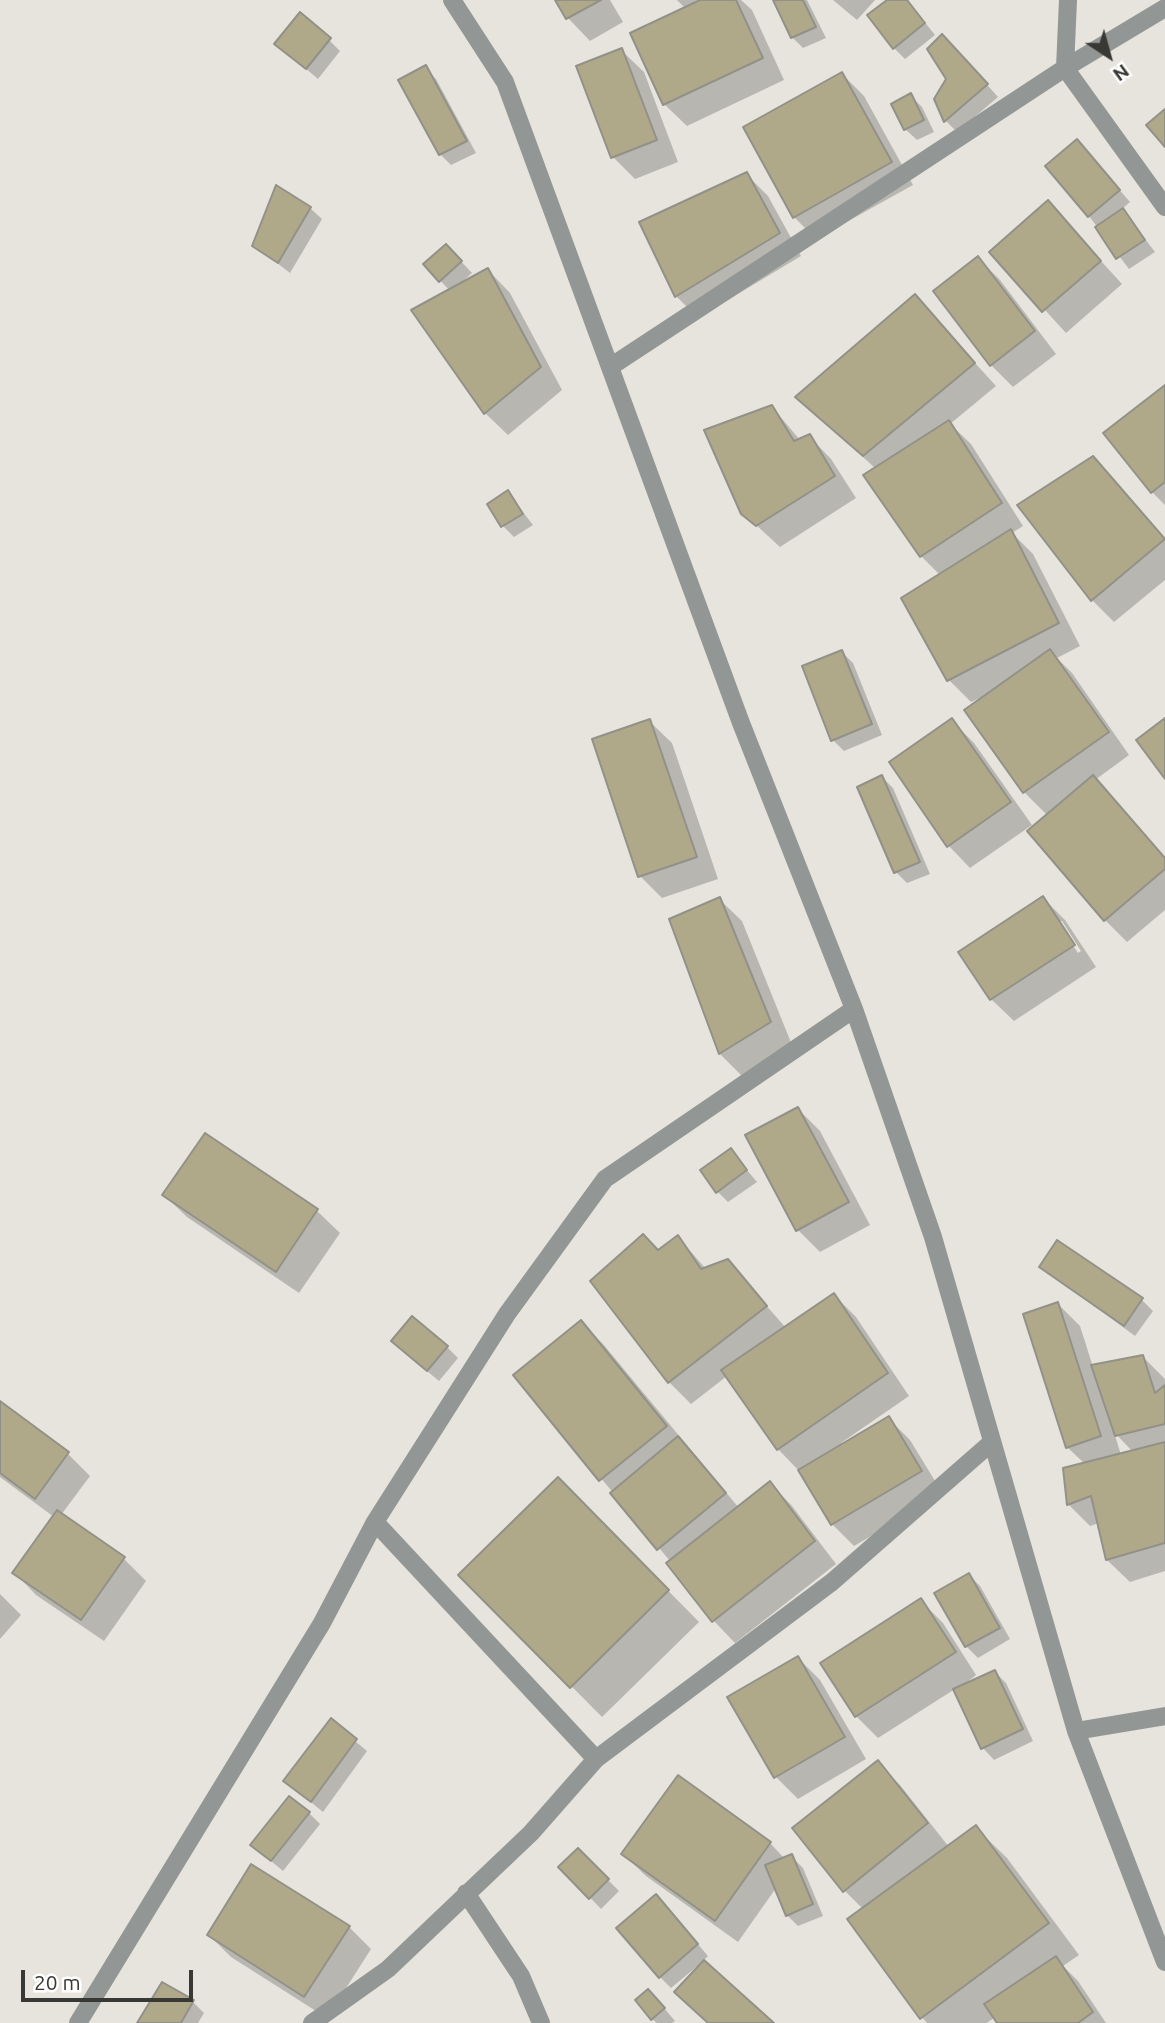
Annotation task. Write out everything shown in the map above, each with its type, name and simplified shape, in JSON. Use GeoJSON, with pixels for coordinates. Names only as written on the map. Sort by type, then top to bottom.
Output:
{"type":"FeatureCollection","features":[{"type":"Feature","properties":{"kind":"street"},"geometry":{"type":"LineString","coordinates":[[452,0],[505,82],[741,723],[854,1009],[933,1237],[1076,1731],[1165,1962]]}},
{"type":"Feature","properties":{"kind":"street"},"geometry":{"type":"LineString","coordinates":[[1068,0],[1065,68],[1165,207]]}},
{"type":"Feature","properties":{"kind":"street"},"geometry":{"type":"LineString","coordinates":[[610,367],[1065,68],[1165,8]]}},
{"type":"Feature","properties":{"kind":"street"},"geometry":{"type":"LineString","coordinates":[[78,2023],[322,1623],[375,1522],[507,1314],[605,1179],[854,1009]]}},
{"type":"Feature","properties":{"kind":"street"},"geometry":{"type":"LineString","coordinates":[[312,2023],[388,1969],[530,1833],[596,1759],[832,1583],[992,1443]]}},
{"type":"Feature","properties":{"kind":"street"},"geometry":{"type":"LineString","coordinates":[[375,1522],[596,1759]]}},
{"type":"Feature","properties":{"kind":"street"},"geometry":{"type":"LineString","coordinates":[[1076,1731],[1165,1716]]}},
{"type":"Feature","properties":{"kind":"street"},"geometry":{"type":"LineString","coordinates":[[466,1893],[521,1976],[541,2023]]}},
{"type":"Feature","properties":{"kind":"building"},"geometry":{"type":"Polygon","coordinates":[[[555,0],[601,0],[566,19],[555,0]]]}},
{"type":"Feature","properties":{"kind":"building"},"geometry":{"type":"Polygon","coordinates":[[[700,0],[736,0],[763,58],[663,105],[630,33],[700,0]]]}},
{"type":"Feature","properties":{"kind":"building"},"geometry":{"type":"Polygon","coordinates":[[[773,0],[803,0],[816,27],[791,38],[773,0]]]}},
{"type":"Feature","properties":{"kind":"building"},"geometry":{"type":"Polygon","coordinates":[[[887,0],[907,0],[925,23],[893,49],[867,15],[887,0]]]}},
{"type":"Feature","properties":{"kind":"building"},"geometry":{"type":"Polygon","coordinates":[[[300,12],[331,38],[306,69],[274,44],[300,12]]]}},
{"type":"Feature","properties":{"kind":"building"},"geometry":{"type":"Polygon","coordinates":[[[942,34],[988,84],[944,122],[934,99],[946,79],[927,49],[942,34]]]}},
{"type":"Feature","properties":{"kind":"building"},"geometry":{"type":"Polygon","coordinates":[[[622,48],[657,140],[611,158],[576,66],[622,48]]]}},
{"type":"Feature","properties":{"kind":"building"},"geometry":{"type":"Polygon","coordinates":[[[426,65],[467,141],[439,155],[398,80],[426,65]]]}},
{"type":"Feature","properties":{"kind":"building"},"geometry":{"type":"Polygon","coordinates":[[[842,72],[892,162],[793,218],[743,127],[842,72]]]}},
{"type":"Feature","properties":{"kind":"building"},"geometry":{"type":"Polygon","coordinates":[[[911,93],[924,120],[904,130],[891,104],[911,93]]]}},
{"type":"Feature","properties":{"kind":"building"},"geometry":{"type":"Polygon","coordinates":[[[1165,109],[1165,147],[1146,125],[1165,109]]]}},
{"type":"Feature","properties":{"kind":"building"},"geometry":{"type":"Polygon","coordinates":[[[1077,139],[1120,190],[1088,217],[1045,166],[1077,139]]]}},
{"type":"Feature","properties":{"kind":"building"},"geometry":{"type":"Polygon","coordinates":[[[747,172],[780,233],[675,297],[639,222],[747,172]]]}},
{"type":"Feature","properties":{"kind":"building"},"geometry":{"type":"Polygon","coordinates":[[[276,185],[311,207],[278,263],[252,246],[276,185]]]}},
{"type":"Feature","properties":{"kind":"building"},"geometry":{"type":"Polygon","coordinates":[[[1048,200],[1101,261],[1042,312],[989,252],[1048,200]]]}},
{"type":"Feature","properties":{"kind":"building"},"geometry":{"type":"Polygon","coordinates":[[[1123,208],[1145,240],[1116,259],[1095,227],[1123,208]]]}},
{"type":"Feature","properties":{"kind":"building"},"geometry":{"type":"Polygon","coordinates":[[[446,244],[462,261],[439,282],[423,264],[446,244]]]}},
{"type":"Feature","properties":{"kind":"building"},"geometry":{"type":"Polygon","coordinates":[[[978,256],[1035,331],[990,366],[933,291],[978,256]]]}},
{"type":"Feature","properties":{"kind":"building"},"geometry":{"type":"Polygon","coordinates":[[[488,268],[541,367],[484,414],[411,310],[488,268]]]}},
{"type":"Feature","properties":{"kind":"building"},"geometry":{"type":"Polygon","coordinates":[[[915,294],[975,363],[863,456],[795,397],[915,294]]]}},
{"type":"Feature","properties":{"kind":"building"},"geometry":{"type":"Polygon","coordinates":[[[1165,385],[1165,482],[1151,493],[1103,433],[1165,385]]]}},
{"type":"Feature","properties":{"kind":"building"},"geometry":{"type":"Polygon","coordinates":[[[772,405],[794,441],[810,434],[835,476],[756,526],[741,514],[704,430],[772,405]]]}},
{"type":"Feature","properties":{"kind":"building"},"geometry":{"type":"Polygon","coordinates":[[[949,420],[1002,503],[920,557],[863,475],[949,420]]]}},
{"type":"Feature","properties":{"kind":"building"},"geometry":{"type":"Polygon","coordinates":[[[1093,456],[1165,539],[1091,601],[1017,505],[1093,456]]]}},
{"type":"Feature","properties":{"kind":"building"},"geometry":{"type":"Polygon","coordinates":[[[508,490],[523,514],[501,527],[487,504],[508,490]]]}},
{"type":"Feature","properties":{"kind":"building"},"geometry":{"type":"Polygon","coordinates":[[[1011,529],[1059,623],[947,681],[901,598],[1011,529]]]}},
{"type":"Feature","properties":{"kind":"building"},"geometry":{"type":"Polygon","coordinates":[[[1050,649],[1109,732],[1023,793],[964,710],[1050,649]]]}},
{"type":"Feature","properties":{"kind":"building"},"geometry":{"type":"Polygon","coordinates":[[[842,650],[872,724],[831,741],[802,666],[842,650]]]}},
{"type":"Feature","properties":{"kind":"building"},"geometry":{"type":"Polygon","coordinates":[[[952,718],[1011,802],[947,847],[889,762],[952,718]]]}},
{"type":"Feature","properties":{"kind":"building"},"geometry":{"type":"Polygon","coordinates":[[[1165,718],[1165,779],[1136,740],[1165,718]]]}},
{"type":"Feature","properties":{"kind":"building"},"geometry":{"type":"Polygon","coordinates":[[[650,719],[697,857],[638,877],[592,739],[650,719]]]}},
{"type":"Feature","properties":{"kind":"building"},"geometry":{"type":"Polygon","coordinates":[[[882,775],[920,862],[894,873],[857,787],[882,775]]]}},
{"type":"Feature","properties":{"kind":"building"},"geometry":{"type":"Polygon","coordinates":[[[1093,775],[1165,858],[1165,869],[1104,921],[1027,831],[1093,775]]]}},
{"type":"Feature","properties":{"kind":"building"},"geometry":{"type":"Polygon","coordinates":[[[1043,896],[1075,945],[990,1000],[958,952],[1043,896]]]}},
{"type":"Feature","properties":{"kind":"building"},"geometry":{"type":"Polygon","coordinates":[[[720,897],[771,1022],[719,1054],[669,919],[720,897]]]}},
{"type":"Feature","properties":{"kind":"building"},"geometry":{"type":"Polygon","coordinates":[[[798,1107],[849,1202],[796,1231],[745,1135],[798,1107]]]}},
{"type":"Feature","properties":{"kind":"building"},"geometry":{"type":"Polygon","coordinates":[[[205,1133],[318,1209],[276,1272],[162,1195],[205,1133]]]}},
{"type":"Feature","properties":{"kind":"building"},"geometry":{"type":"Polygon","coordinates":[[[731,1148],[747,1170],[716,1193],[700,1170],[731,1148]]]}},
{"type":"Feature","properties":{"kind":"building"},"geometry":{"type":"Polygon","coordinates":[[[643,1234],[658,1250],[678,1235],[701,1269],[728,1259],[767,1306],[668,1383],[590,1281],[643,1234]]]}},
{"type":"Feature","properties":{"kind":"building"},"geometry":{"type":"Polygon","coordinates":[[[1057,1240],[1143,1298],[1124,1326],[1039,1267],[1057,1240]]]}},
{"type":"Feature","properties":{"kind":"building"},"geometry":{"type":"Polygon","coordinates":[[[834,1293],[888,1373],[777,1450],[721,1370],[834,1293]]]}},
{"type":"Feature","properties":{"kind":"building"},"geometry":{"type":"Polygon","coordinates":[[[1058,1302],[1101,1436],[1066,1448],[1023,1314],[1058,1302]]]}},
{"type":"Feature","properties":{"kind":"building"},"geometry":{"type":"Polygon","coordinates":[[[412,1316],[448,1346],[427,1371],[391,1341],[412,1316]]]}},
{"type":"Feature","properties":{"kind":"building"},"geometry":{"type":"Polygon","coordinates":[[[581,1320],[667,1426],[599,1481],[513,1375],[581,1320]]]}},
{"type":"Feature","properties":{"kind":"building"},"geometry":{"type":"Polygon","coordinates":[[[1143,1355],[1155,1393],[1165,1385],[1165,1424],[1115,1436],[1091,1365],[1143,1355]]]}},
{"type":"Feature","properties":{"kind":"building"},"geometry":{"type":"Polygon","coordinates":[[[0,1401],[69,1452],[35,1499],[0,1473],[0,1401]]]}},
{"type":"Feature","properties":{"kind":"building"},"geometry":{"type":"Polygon","coordinates":[[[889,1416],[922,1471],[831,1525],[798,1470],[889,1416]]]}},
{"type":"Feature","properties":{"kind":"building"},"geometry":{"type":"Polygon","coordinates":[[[678,1436],[726,1493],[657,1550],[610,1493],[678,1436]]]}},
{"type":"Feature","properties":{"kind":"building"},"geometry":{"type":"Polygon","coordinates":[[[1165,1442],[1165,1543],[1106,1560],[1091,1496],[1067,1505],[1063,1468],[1165,1442]]]}},
{"type":"Feature","properties":{"kind":"building"},"geometry":{"type":"Polygon","coordinates":[[[558,1477],[669,1590],[570,1688],[458,1575],[558,1477]]]}},
{"type":"Feature","properties":{"kind":"building"},"geometry":{"type":"Polygon","coordinates":[[[770,1481],[815,1541],[712,1622],[666,1563],[770,1481]]]}},
{"type":"Feature","properties":{"kind":"building"},"geometry":{"type":"Polygon","coordinates":[[[57,1510],[125,1557],[81,1620],[12,1573],[57,1510]]]}},
{"type":"Feature","properties":{"kind":"building"},"geometry":{"type":"Polygon","coordinates":[[[969,1573],[1000,1628],[965,1647],[934,1593],[969,1573]]]}},
{"type":"Feature","properties":{"kind":"building"},"geometry":{"type":"Polygon","coordinates":[[[921,1598],[956,1652],[855,1717],[820,1663],[921,1598]]]}},
{"type":"Feature","properties":{"kind":"building"},"geometry":{"type":"Polygon","coordinates":[[[798,1656],[845,1737],[774,1778],[727,1697],[798,1656]]]}},
{"type":"Feature","properties":{"kind":"building"},"geometry":{"type":"Polygon","coordinates":[[[995,1670],[1023,1729],[981,1749],[953,1689],[995,1670]]]}},
{"type":"Feature","properties":{"kind":"building"},"geometry":{"type":"Polygon","coordinates":[[[331,1718],[357,1739],[311,1802],[283,1781],[331,1718]]]}},
{"type":"Feature","properties":{"kind":"building"},"geometry":{"type":"Polygon","coordinates":[[[878,1760],[928,1823],[843,1892],[792,1828],[878,1760]]]}},
{"type":"Feature","properties":{"kind":"building"},"geometry":{"type":"Polygon","coordinates":[[[678,1775],[771,1842],[715,1921],[621,1854],[678,1775]]]}},
{"type":"Feature","properties":{"kind":"building"},"geometry":{"type":"Polygon","coordinates":[[[289,1796],[310,1812],[271,1861],[250,1845],[289,1796]]]}},
{"type":"Feature","properties":{"kind":"building"},"geometry":{"type":"Polygon","coordinates":[[[976,1825],[1049,1923],[920,2019],[847,1919],[976,1825]]]}},
{"type":"Feature","properties":{"kind":"building"},"geometry":{"type":"Polygon","coordinates":[[[578,1848],[609,1879],[589,1899],[558,1867],[578,1848]]]}},
{"type":"Feature","properties":{"kind":"building"},"geometry":{"type":"Polygon","coordinates":[[[792,1854],[813,1904],[786,1916],[765,1865],[792,1854]]]}},
{"type":"Feature","properties":{"kind":"building"},"geometry":{"type":"Polygon","coordinates":[[[251,1864],[350,1926],[304,1997],[207,1935],[251,1864]]]}},
{"type":"Feature","properties":{"kind":"building"},"geometry":{"type":"Polygon","coordinates":[[[656,1894],[698,1944],[659,1978],[616,1928],[656,1894]]]}},
{"type":"Feature","properties":{"kind":"building"},"geometry":{"type":"Polygon","coordinates":[[[1056,1956],[1093,2012],[1078,2023],[997,2023],[984,2004],[1056,1956]]]}},
{"type":"Feature","properties":{"kind":"building"},"geometry":{"type":"Polygon","coordinates":[[[704,1960],[774,2023],[708,2023],[674,1992],[704,1960]]]}},
{"type":"Feature","properties":{"kind":"building"},"geometry":{"type":"Polygon","coordinates":[[[162,1982],[194,2000],[181,2023],[137,2023],[162,1982]]]}},
{"type":"Feature","properties":{"kind":"building"},"geometry":{"type":"Polygon","coordinates":[[[648,1989],[665,2008],[651,2020],[635,2000],[648,1989]]]}}]}
